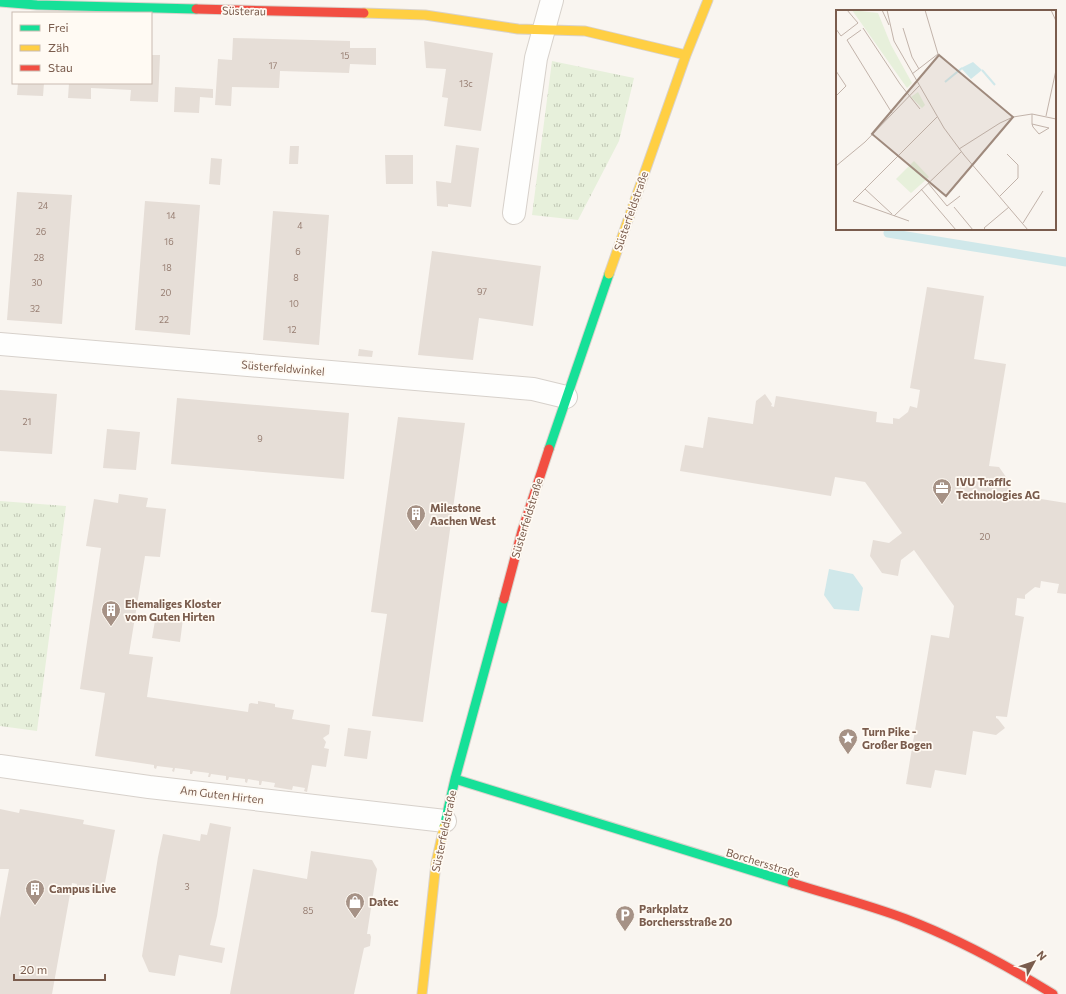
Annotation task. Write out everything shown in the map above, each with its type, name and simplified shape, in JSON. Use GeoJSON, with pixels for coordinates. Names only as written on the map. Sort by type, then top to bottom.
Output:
{"type":"FeatureCollection","features":[{"type":"Feature","properties":{"kind":"street"},"geometry":{"type":"LineString","coordinates":[[514,213],[536,58],[552,0]]}},
{"type":"Feature","properties":{"kind":"street","name":"Süsterfeldstraße"},"geometry":{"type":"LineString","coordinates":[[422,994],[436,863],[445,821],[522,531],[566,397],[686,55],[708,0]]}},
{"type":"Feature","properties":{"kind":"street","name":"Süsterau"},"geometry":{"type":"LineString","coordinates":[[0,2],[45,5],[297,6],[425,16],[518,29],[543,29]]}},
{"type":"Feature","properties":{"kind":"street"},"geometry":{"type":"LineString","coordinates":[[543,29],[585,31],[686,55]]}},
{"type":"Feature","properties":{"kind":"street","name":"Süsterfeldwinkel"},"geometry":{"type":"LineString","coordinates":[[0,344],[534,389],[566,397]]}},
{"type":"Feature","properties":{"kind":"street","name":"Am Guten Hirten"},"geometry":{"type":"LineString","coordinates":[[0,766],[149,787],[445,821]]}},
{"type":"Feature","properties":{"kind":"street","name":"Borchersstraße"},"geometry":{"type":"LineString","coordinates":[[455,779],[933,929],[978,950],[1021,973],[1053,994]]}},
{"type":"Feature","properties":{"kind":"green space"},"geometry":{"type":"Polygon","coordinates":[[[552,61],[634,78],[619,141],[578,220],[532,215],[552,61]]]}},
{"type":"Feature","properties":{"kind":"green space"},"geometry":{"type":"Polygon","coordinates":[[[0,501],[66,506],[37,731],[0,726],[0,501]]]}},
{"type":"Feature","properties":{"kind":"water"},"geometry":{"type":"Polygon","coordinates":[[[829,569],[853,574],[863,588],[859,611],[834,609],[824,595],[829,569]]]}},
{"type":"Feature","properties":{"kind":"building"},"geometry":{"type":"Polygon","coordinates":[[[233,38],[350,41],[350,48],[376,48],[376,65],[350,64],[349,73],[280,71],[279,88],[232,87],[231,106],[215,105],[218,59],[232,60],[233,38]]]}},
{"type":"Feature","properties":{"kind":"building"},"geometry":{"type":"Polygon","coordinates":[[[424,41],[493,53],[481,131],[444,126],[448,98],[442,97],[446,69],[426,68],[424,41]]]}},
{"type":"Feature","properties":{"kind":"building"},"geometry":{"type":"Polygon","coordinates":[[[152,55],[160,55],[158,102],[130,101],[131,90],[91,88],[91,99],[68,98],[69,84],[152,84],[152,55]]]}},
{"type":"Feature","properties":{"kind":"building"},"geometry":{"type":"Polygon","coordinates":[[[18,84],[44,84],[43,96],[17,95],[18,84]]]}},
{"type":"Feature","properties":{"kind":"building"},"geometry":{"type":"Polygon","coordinates":[[[175,87],[213,89],[213,98],[200,97],[199,113],[174,112],[175,87]]]}},
{"type":"Feature","properties":{"kind":"building"},"geometry":{"type":"Polygon","coordinates":[[[456,145],[479,148],[471,207],[448,204],[448,207],[437,206],[436,181],[451,183],[456,145]]]}},
{"type":"Feature","properties":{"kind":"building"},"geometry":{"type":"Polygon","coordinates":[[[290,146],[299,146],[298,164],[289,164],[290,146]]]}},
{"type":"Feature","properties":{"kind":"building"},"geometry":{"type":"Polygon","coordinates":[[[385,155],[413,155],[413,184],[386,184],[385,155]]]}},
{"type":"Feature","properties":{"kind":"building"},"geometry":{"type":"Polygon","coordinates":[[[211,158],[222,159],[220,185],[209,184],[211,158]]]}},
{"type":"Feature","properties":{"kind":"building"},"geometry":{"type":"Polygon","coordinates":[[[17,192],[72,195],[62,324],[7,320],[17,192]]]}},
{"type":"Feature","properties":{"kind":"building"},"geometry":{"type":"Polygon","coordinates":[[[145,201],[200,205],[190,335],[135,330],[145,201]]]}},
{"type":"Feature","properties":{"kind":"building"},"geometry":{"type":"Polygon","coordinates":[[[273,211],[329,215],[319,345],[263,340],[273,211]]]}},
{"type":"Feature","properties":{"kind":"building"},"geometry":{"type":"Polygon","coordinates":[[[432,251],[541,266],[533,326],[479,318],[473,360],[418,355],[432,251]]]}},
{"type":"Feature","properties":{"kind":"building"},"geometry":{"type":"Polygon","coordinates":[[[927,287],[984,296],[974,359],[1006,364],[989,466],[999,467],[1011,484],[1009,494],[1066,503],[1066,594],[1057,593],[1059,584],[1041,581],[1040,588],[1035,587],[1025,595],[1025,599],[1017,598],[1015,615],[1024,617],[1007,717],[996,716],[1005,728],[996,735],[973,731],[966,775],[935,770],[931,788],[906,784],[931,635],[949,638],[954,606],[914,550],[901,560],[898,576],[882,573],[870,556],[873,540],[889,543],[902,533],[865,482],[835,477],[831,496],[680,471],[685,445],[703,448],[708,417],[753,424],[756,401],[765,394],[772,404],[771,406],[774,407],[776,396],[877,412],[876,422],[893,424],[893,418],[899,419],[908,412],[910,406],[917,408],[920,390],[910,388],[927,287]]]}},
{"type":"Feature","properties":{"kind":"building"},"geometry":{"type":"Polygon","coordinates":[[[359,349],[373,351],[372,357],[358,356],[359,349]]]}},
{"type":"Feature","properties":{"kind":"building"},"geometry":{"type":"Polygon","coordinates":[[[0,390],[57,394],[52,454],[0,451],[0,390]]]}},
{"type":"Feature","properties":{"kind":"building"},"geometry":{"type":"Polygon","coordinates":[[[177,398],[349,413],[344,479],[171,464],[177,398]]]}},
{"type":"Feature","properties":{"kind":"building","name":"Milestone Aachen West"},"geometry":{"type":"Polygon","coordinates":[[[398,417],[465,423],[423,722],[372,716],[387,614],[371,612],[398,417]]]}},
{"type":"Feature","properties":{"kind":"building"},"geometry":{"type":"Polygon","coordinates":[[[107,429],[140,432],[136,470],[103,468],[107,429]]]}},
{"type":"Feature","properties":{"kind":"building","name":"Ehemaliges Kloster vom Guten Hirten"},"geometry":{"type":"Polygon","coordinates":[[[119,494],[148,498],[146,507],[166,509],[160,557],[145,556],[129,654],[153,657],[147,697],[248,712],[249,704],[258,704],[258,701],[275,704],[275,707],[294,710],[292,719],[330,725],[329,734],[323,738],[326,742],[324,748],[329,749],[326,767],[312,765],[307,792],[304,791],[305,788],[293,786],[292,790],[274,787],[275,783],[262,781],[261,785],[259,785],[259,781],[248,779],[247,783],[245,782],[245,779],[229,777],[228,780],[226,780],[226,776],[211,774],[210,777],[208,777],[209,773],[193,771],[192,774],[190,774],[190,770],[175,768],[174,772],[172,771],[173,768],[157,766],[156,769],[154,768],[154,765],[95,756],[105,693],[80,689],[101,548],[86,546],[94,499],[118,503],[119,494]]]}},
{"type":"Feature","properties":{"kind":"building"},"geometry":{"type":"Polygon","coordinates":[[[156,615],[183,619],[180,642],[152,638],[156,615]]]}},
{"type":"Feature","properties":{"kind":"building"},"geometry":{"type":"Polygon","coordinates":[[[348,728],[371,731],[367,759],[344,756],[348,728]]]}},
{"type":"Feature","properties":{"kind":"building","name":"Campus iLive"},"geometry":{"type":"Polygon","coordinates":[[[0,809],[19,813],[20,809],[84,820],[83,824],[115,830],[103,893],[76,889],[77,884],[72,883],[52,994],[0,994],[0,918],[9,869],[0,869],[0,809]]]}},
{"type":"Feature","properties":{"kind":"building"},"geometry":{"type":"Polygon","coordinates":[[[210,823],[231,827],[217,916],[210,945],[225,948],[222,963],[179,955],[175,976],[149,972],[142,956],[163,834],[200,841],[201,834],[207,835],[210,823]]]}},
{"type":"Feature","properties":{"kind":"building"},"geometry":{"type":"Polygon","coordinates":[[[311,851],[372,860],[377,869],[367,934],[370,934],[371,937],[370,946],[364,948],[354,994],[230,994],[253,869],[307,879],[311,851]]]}},
{"type":"Feature","properties":{"kind":"waterway"},"geometry":{"type":"LineString","coordinates":[[888,233],[1066,262]]}},
{"type":"Feature","properties":{"kind":"traffic: fast"},"geometry":{"type":"LineString","coordinates":[[0,2],[37,5],[196,9]]}},
{"type":"Feature","properties":{"kind":"traffic: fast"},"geometry":{"type":"LineString","coordinates":[[549,449],[609,274]]}},
{"type":"Feature","properties":{"kind":"traffic: fast"},"geometry":{"type":"LineString","coordinates":[[444,827],[455,779],[504,599]]}},
{"type":"Feature","properties":{"kind":"traffic: fast"},"geometry":{"type":"LineString","coordinates":[[455,779],[792,883]]}},
{"type":"Feature","properties":{"kind":"traffic: slow"},"geometry":{"type":"LineString","coordinates":[[609,274],[686,55],[708,0]]}},
{"type":"Feature","properties":{"kind":"traffic: slow"},"geometry":{"type":"LineString","coordinates":[[364,13],[425,15],[518,29],[585,31],[686,55]]}},
{"type":"Feature","properties":{"kind":"traffic: slow"},"geometry":{"type":"LineString","coordinates":[[422,994],[436,863],[444,827]]}},
{"type":"Feature","properties":{"kind":"traffic: jam"},"geometry":{"type":"LineString","coordinates":[[196,9],[364,13]]}},
{"type":"Feature","properties":{"kind":"traffic: jam"},"geometry":{"type":"LineString","coordinates":[[504,599],[522,531],[549,449]]}},
{"type":"Feature","properties":{"kind":"traffic: jam"},"geometry":{"type":"LineString","coordinates":[[792,883],[878,909],[944,935],[1018,973],[1053,994]]}},
{"type":"Feature","properties":{"kind":"place","name":"IVU Traffic Technologies AG"},"geometry":{"type":"Point","coordinates":[942,505]}},
{"type":"Feature","properties":{"kind":"place","name":"Milestone Aachen West"},"geometry":{"type":"Point","coordinates":[416,531]}},
{"type":"Feature","properties":{"kind":"place","name":"Ehemaliges Kloster vom Guten Hirten"},"geometry":{"type":"Point","coordinates":[111,627]}},
{"type":"Feature","properties":{"kind":"place","name":"Turn Pike - Großer Bogen"},"geometry":{"type":"Point","coordinates":[848,755]}},
{"type":"Feature","properties":{"kind":"place","name":"Campus iLive"},"geometry":{"type":"Point","coordinates":[35,906]}},
{"type":"Feature","properties":{"kind":"place","name":"Datec"},"geometry":{"type":"Point","coordinates":[355,919]}},
{"type":"Feature","properties":{"kind":"place","name":"Parkplatz Borchersstraße 20"},"geometry":{"type":"Point","coordinates":[625,932]}}]}
